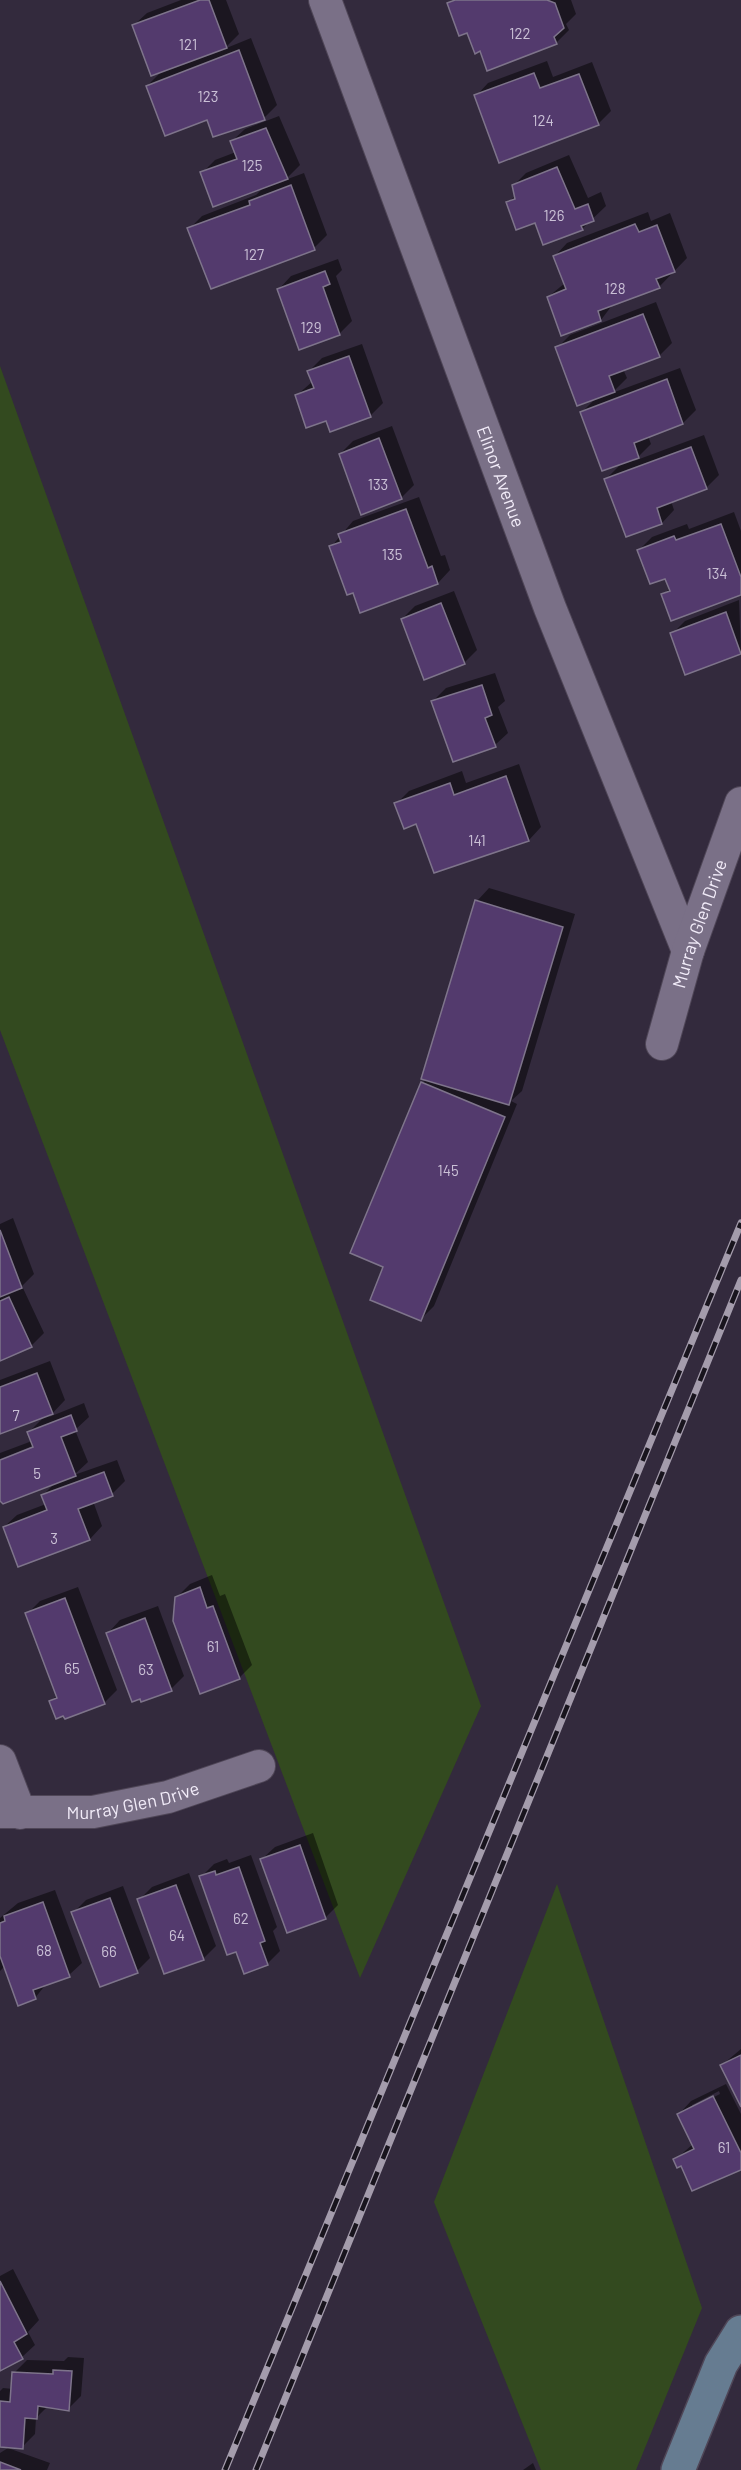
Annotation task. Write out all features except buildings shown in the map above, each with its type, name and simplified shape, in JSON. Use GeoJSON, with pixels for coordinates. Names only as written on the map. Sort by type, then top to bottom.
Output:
{"type":"FeatureCollection","features":[{"type":"Feature","properties":{"kind":"street","name":"Elinor Avenue"},"geometry":{"type":"LineString","coordinates":[[324,0],[550,608],[688,951]]}},
{"type":"Feature","properties":{"kind":"street","name":"Murray Glen Drive"},"geometry":{"type":"LineString","coordinates":[[662,1044],[688,951],[741,803]]}},
{"type":"Feature","properties":{"kind":"street"},"geometry":{"type":"LineString","coordinates":[[0,1761],[10,1813]]}},
{"type":"Feature","properties":{"kind":"street","name":"Murray Glen Drive"},"geometry":{"type":"LineString","coordinates":[[10,1813],[93,1812],[168,1797],[259,1766]]}},
{"type":"Feature","properties":{"kind":"street"},"geometry":{"type":"LineString","coordinates":[[678,2470],[721,2364],[741,2332]]}},
{"type":"Feature","properties":{"kind":"green space"},"geometry":{"type":"Polygon","coordinates":[[[0,366],[481,1706],[360,1978],[0,1030],[0,366]]]}},
{"type":"Feature","properties":{"kind":"green space"},"geometry":{"type":"Polygon","coordinates":[[[557,1884],[702,2308],[636,2470],[541,2470],[434,2202],[557,1884]]]}},
{"type":"Feature","properties":{"kind":"railway"},"geometry":{"type":"LineString","coordinates":[[225,2470],[741,1223]]}},
{"type":"Feature","properties":{"kind":"railway"},"geometry":{"type":"LineString","coordinates":[[256,2470],[741,1280]]}}]}
